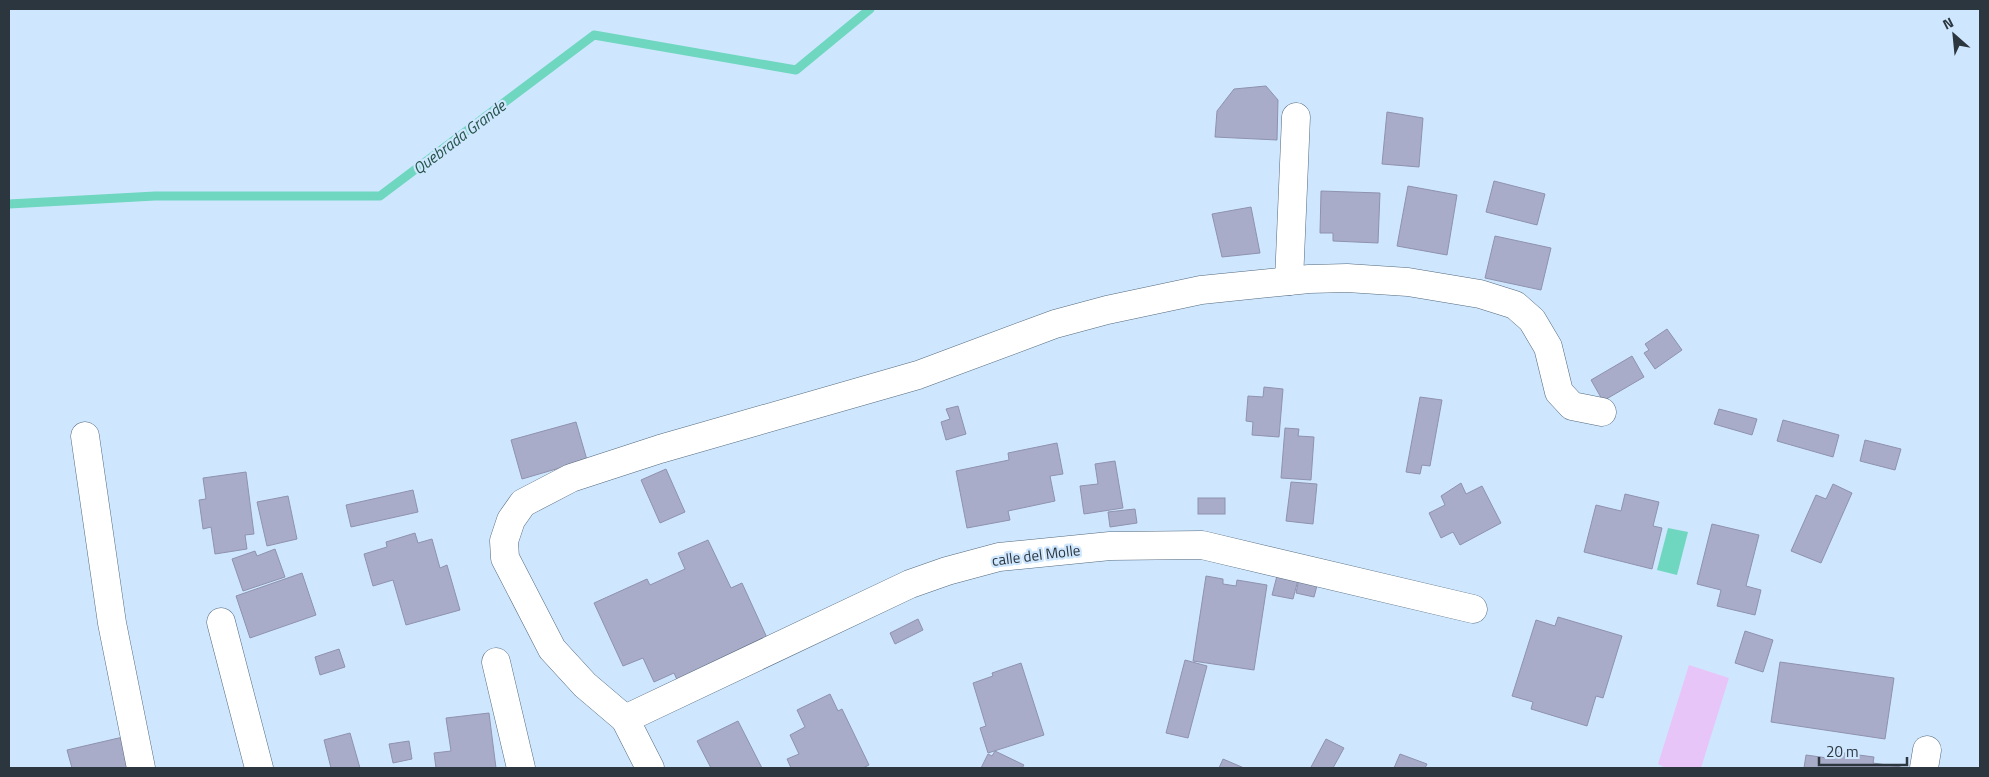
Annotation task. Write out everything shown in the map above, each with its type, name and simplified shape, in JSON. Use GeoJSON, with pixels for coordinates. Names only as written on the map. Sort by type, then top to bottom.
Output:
{"type":"FeatureCollection","features":[{"type":"Feature","properties":{"kind":"street"},"geometry":{"type":"LineString","coordinates":[[1289,281],[1296,117]]}},
{"type":"Feature","properties":{"kind":"street"},"geometry":{"type":"LineString","coordinates":[[650,768],[625,719],[585,685],[552,649],[522,595],[505,558],[504,541],[511,520],[523,503],[571,478],[660,449],[918,375],[1055,324],[1107,310],[1201,290],[1289,281],[1347,278],[1408,282],[1480,294],[1515,305],[1532,320],[1548,347],[1559,392],[1572,406],[1602,412]]}},
{"type":"Feature","properties":{"kind":"street"},"geometry":{"type":"LineString","coordinates":[[86,436],[112,623],[141,768]]}},
{"type":"Feature","properties":{"kind":"street","name":"calle del Molle"},"geometry":{"type":"LineString","coordinates":[[625,719],[910,584],[946,571],[1000,557],[1110,546],[1202,545],[1473,609]]}},
{"type":"Feature","properties":{"kind":"street"},"geometry":{"type":"LineString","coordinates":[[221,622],[259,768]]}},
{"type":"Feature","properties":{"kind":"street"},"geometry":{"type":"LineString","coordinates":[[496,662],[521,768]]}},
{"type":"Feature","properties":{"kind":"shaded area"},"geometry":{"type":"Polygon","coordinates":[[[1668,528],[1688,532],[1677,575],[1657,570],[1668,528]]]}},
{"type":"Feature","properties":{"kind":"shaded area"},"geometry":{"type":"Polygon","coordinates":[[[1689,665],[1729,678],[1701,768],[1666,768],[1658,764],[1689,665]]]}},
{"type":"Feature","properties":{"kind":"building"},"geometry":{"type":"Polygon","coordinates":[[[1266,86],[1278,100],[1277,140],[1215,137],[1217,111],[1234,89],[1266,86]]]}},
{"type":"Feature","properties":{"kind":"building"},"geometry":{"type":"Polygon","coordinates":[[[1387,112],[1423,118],[1419,167],[1382,164],[1387,112]]]}},
{"type":"Feature","properties":{"kind":"building"},"geometry":{"type":"Polygon","coordinates":[[[1494,181],[1545,194],[1537,225],[1486,212],[1494,181]]]}},
{"type":"Feature","properties":{"kind":"building"},"geometry":{"type":"Polygon","coordinates":[[[1408,186],[1457,195],[1447,255],[1397,246],[1408,186]]]}},
{"type":"Feature","properties":{"kind":"building"},"geometry":{"type":"Polygon","coordinates":[[[1321,191],[1380,193],[1378,243],[1333,241],[1333,233],[1320,233],[1321,191]]]}},
{"type":"Feature","properties":{"kind":"building"},"geometry":{"type":"Polygon","coordinates":[[[1251,207],[1260,253],[1222,257],[1212,214],[1251,207]]]}},
{"type":"Feature","properties":{"kind":"building"},"geometry":{"type":"Polygon","coordinates":[[[1495,236],[1551,248],[1541,290],[1485,278],[1495,236]]]}},
{"type":"Feature","properties":{"kind":"building"},"geometry":{"type":"Polygon","coordinates":[[[1667,329],[1682,350],[1655,369],[1644,353],[1649,350],[1645,344],[1667,329]]]}},
{"type":"Feature","properties":{"kind":"building"},"geometry":{"type":"Polygon","coordinates":[[[1632,356],[1644,377],[1603,401],[1591,380],[1632,356]]]}},
{"type":"Feature","properties":{"kind":"building"},"geometry":{"type":"Polygon","coordinates":[[[1264,387],[1283,389],[1279,437],[1252,435],[1253,422],[1246,421],[1248,396],[1263,397],[1264,387]]]}},
{"type":"Feature","properties":{"kind":"building"},"geometry":{"type":"Polygon","coordinates":[[[1420,397],[1442,400],[1430,466],[1422,465],[1420,474],[1406,472],[1420,397]]]}},
{"type":"Feature","properties":{"kind":"building"},"geometry":{"type":"Polygon","coordinates":[[[958,406],[966,434],[946,440],[941,422],[950,419],[946,409],[958,406]]]}},
{"type":"Feature","properties":{"kind":"building"},"geometry":{"type":"Polygon","coordinates":[[[1719,409],[1757,419],[1752,435],[1714,424],[1719,409]]]}},
{"type":"Feature","properties":{"kind":"building"},"geometry":{"type":"Polygon","coordinates":[[[1783,420],[1839,435],[1833,457],[1777,441],[1783,420]]]}},
{"type":"Feature","properties":{"kind":"building"},"geometry":{"type":"Polygon","coordinates":[[[576,422],[587,460],[522,479],[511,440],[576,422]]]}},
{"type":"Feature","properties":{"kind":"building"},"geometry":{"type":"Polygon","coordinates":[[[1285,428],[1299,429],[1298,436],[1314,437],[1311,480],[1281,478],[1285,428]]]}},
{"type":"Feature","properties":{"kind":"building"},"geometry":{"type":"Polygon","coordinates":[[[1865,440],[1901,449],[1895,470],[1860,461],[1865,440]]]}},
{"type":"Feature","properties":{"kind":"building"},"geometry":{"type":"Polygon","coordinates":[[[1057,443],[1063,474],[1050,476],[1055,501],[1008,511],[1010,520],[967,528],[956,471],[1009,460],[1008,453],[1057,443]]]}},
{"type":"Feature","properties":{"kind":"building"},"geometry":{"type":"Polygon","coordinates":[[[1115,461],[1123,508],[1084,514],[1080,486],[1098,484],[1095,464],[1115,461]]]}},
{"type":"Feature","properties":{"kind":"building"},"geometry":{"type":"Polygon","coordinates":[[[666,469],[685,512],[660,523],[641,480],[666,469]]]}},
{"type":"Feature","properties":{"kind":"building"},"geometry":{"type":"Polygon","coordinates":[[[246,472],[254,534],[245,535],[247,549],[215,554],[211,527],[203,529],[199,500],[206,499],[203,478],[246,472]]]}},
{"type":"Feature","properties":{"kind":"building"},"geometry":{"type":"Polygon","coordinates":[[[1291,482],[1317,484],[1313,524],[1286,521],[1291,482]]]}},
{"type":"Feature","properties":{"kind":"building"},"geometry":{"type":"Polygon","coordinates":[[[1461,483],[1466,494],[1482,486],[1501,523],[1460,545],[1453,532],[1441,538],[1429,513],[1445,505],[1441,496],[1461,483]]]}},
{"type":"Feature","properties":{"kind":"building"},"geometry":{"type":"Polygon","coordinates":[[[1833,484],[1852,493],[1821,563],[1791,551],[1816,495],[1826,499],[1833,484]]]}},
{"type":"Feature","properties":{"kind":"building"},"geometry":{"type":"Polygon","coordinates":[[[413,490],[418,512],[351,527],[346,505],[413,490]]]}},
{"type":"Feature","properties":{"kind":"building"},"geometry":{"type":"Polygon","coordinates":[[[1625,494],[1659,502],[1653,526],[1662,528],[1652,569],[1584,552],[1596,505],[1621,511],[1625,494]]]}},
{"type":"Feature","properties":{"kind":"building"},"geometry":{"type":"Polygon","coordinates":[[[288,496],[297,539],[267,546],[257,502],[288,496]]]}},
{"type":"Feature","properties":{"kind":"building"},"geometry":{"type":"Polygon","coordinates":[[[1198,498],[1225,498],[1225,514],[1198,514],[1198,498]]]}},
{"type":"Feature","properties":{"kind":"building"},"geometry":{"type":"Polygon","coordinates":[[[1135,509],[1137,523],[1110,527],[1108,512],[1135,509]]]}},
{"type":"Feature","properties":{"kind":"building"},"geometry":{"type":"Polygon","coordinates":[[[1712,524],[1759,535],[1746,586],[1761,590],[1755,615],[1717,606],[1721,590],[1697,584],[1712,524]]]}},
{"type":"Feature","properties":{"kind":"building"},"geometry":{"type":"Polygon","coordinates":[[[415,533],[418,543],[432,539],[440,568],[447,565],[460,610],[406,625],[393,580],[373,586],[364,554],[387,547],[386,542],[415,533]]]}},
{"type":"Feature","properties":{"kind":"building"},"geometry":{"type":"Polygon","coordinates":[[[708,540],[731,588],[742,583],[768,640],[678,682],[674,673],[654,682],[643,658],[623,666],[594,603],[647,579],[650,585],[685,569],[678,553],[708,540]]]}},
{"type":"Feature","properties":{"kind":"building"},"geometry":{"type":"Polygon","coordinates":[[[275,549],[285,577],[243,591],[232,559],[255,551],[257,556],[275,549]]]}},
{"type":"Feature","properties":{"kind":"building"},"geometry":{"type":"Polygon","coordinates":[[[1278,572],[1299,576],[1293,599],[1272,595],[1278,572]]]}},
{"type":"Feature","properties":{"kind":"building"},"geometry":{"type":"Polygon","coordinates":[[[302,573],[316,615],[250,638],[236,596],[302,573]]]}},
{"type":"Feature","properties":{"kind":"building"},"geometry":{"type":"Polygon","coordinates":[[[1300,574],[1319,578],[1314,597],[1296,593],[1300,574]]]}},
{"type":"Feature","properties":{"kind":"building"},"geometry":{"type":"Polygon","coordinates":[[[1206,576],[1223,579],[1223,584],[1236,586],[1237,580],[1267,585],[1254,670],[1193,661],[1206,576]]]}},
{"type":"Feature","properties":{"kind":"building"},"geometry":{"type":"Polygon","coordinates":[[[1558,617],[1622,636],[1603,698],[1596,696],[1587,726],[1531,709],[1533,702],[1512,696],[1536,620],[1555,626],[1558,617]]]}},
{"type":"Feature","properties":{"kind":"building"},"geometry":{"type":"Polygon","coordinates":[[[918,619],[923,630],[895,644],[890,633],[918,619]]]}},
{"type":"Feature","properties":{"kind":"building"},"geometry":{"type":"Polygon","coordinates":[[[1745,631],[1773,640],[1763,672],[1735,663],[1745,631]]]}},
{"type":"Feature","properties":{"kind":"building"},"geometry":{"type":"Polygon","coordinates":[[[339,649],[345,667],[320,675],[315,657],[339,649]]]}},
{"type":"Feature","properties":{"kind":"building"},"geometry":{"type":"Polygon","coordinates":[[[1185,660],[1207,666],[1188,738],[1166,733],[1185,660]]]}},
{"type":"Feature","properties":{"kind":"building"},"geometry":{"type":"Polygon","coordinates":[[[1780,662],[1894,678],[1885,739],[1771,722],[1780,662]]]}},
{"type":"Feature","properties":{"kind":"building"},"geometry":{"type":"Polygon","coordinates":[[[1021,663],[1044,735],[988,753],[980,728],[986,726],[973,683],[993,676],[992,673],[1021,663]]]}},
{"type":"Feature","properties":{"kind":"building"},"geometry":{"type":"Polygon","coordinates":[[[830,694],[838,711],[842,709],[869,765],[863,768],[791,768],[787,759],[799,754],[790,735],[805,727],[797,710],[830,694]]]}},
{"type":"Feature","properties":{"kind":"building"},"geometry":{"type":"Polygon","coordinates":[[[489,713],[496,768],[436,768],[434,753],[451,751],[446,718],[489,713]]]}},
{"type":"Feature","properties":{"kind":"building"},"geometry":{"type":"Polygon","coordinates":[[[738,721],[762,768],[711,768],[697,741],[738,721]]]}},
{"type":"Feature","properties":{"kind":"building"},"geometry":{"type":"Polygon","coordinates":[[[350,733],[360,768],[331,768],[324,740],[350,733]]]}},
{"type":"Feature","properties":{"kind":"building"},"geometry":{"type":"Polygon","coordinates":[[[123,737],[130,768],[72,768],[67,750],[123,737]]]}},
{"type":"Feature","properties":{"kind":"building"},"geometry":{"type":"Polygon","coordinates":[[[1326,739],[1344,748],[1333,768],[1311,767],[1326,739]]]}},
{"type":"Feature","properties":{"kind":"building"},"geometry":{"type":"Polygon","coordinates":[[[409,741],[412,759],[393,763],[389,744],[409,741]]]}},
{"type":"Feature","properties":{"kind":"building"},"geometry":{"type":"Polygon","coordinates":[[[995,751],[1024,765],[1022,768],[981,768],[988,754],[992,756],[995,751]]]}},
{"type":"Feature","properties":{"kind":"building"},"geometry":{"type":"Polygon","coordinates":[[[1836,752],[1874,757],[1873,763],[1901,768],[1804,768],[1806,755],[1835,759],[1836,752]]]}},
{"type":"Feature","properties":{"kind":"building"},"geometry":{"type":"Polygon","coordinates":[[[1400,754],[1427,764],[1425,768],[1394,768],[1400,754]]]}},
{"type":"Feature","properties":{"kind":"building"},"geometry":{"type":"Polygon","coordinates":[[[1223,759],[1244,768],[1219,768],[1223,759]]]}},
{"type":"Feature","properties":{"kind":"waterway","name":"Quebrada Grande"},"geometry":{"type":"LineString","coordinates":[[9,204],[155,196],[380,196],[594,35],[796,70],[870,9]]}}]}
